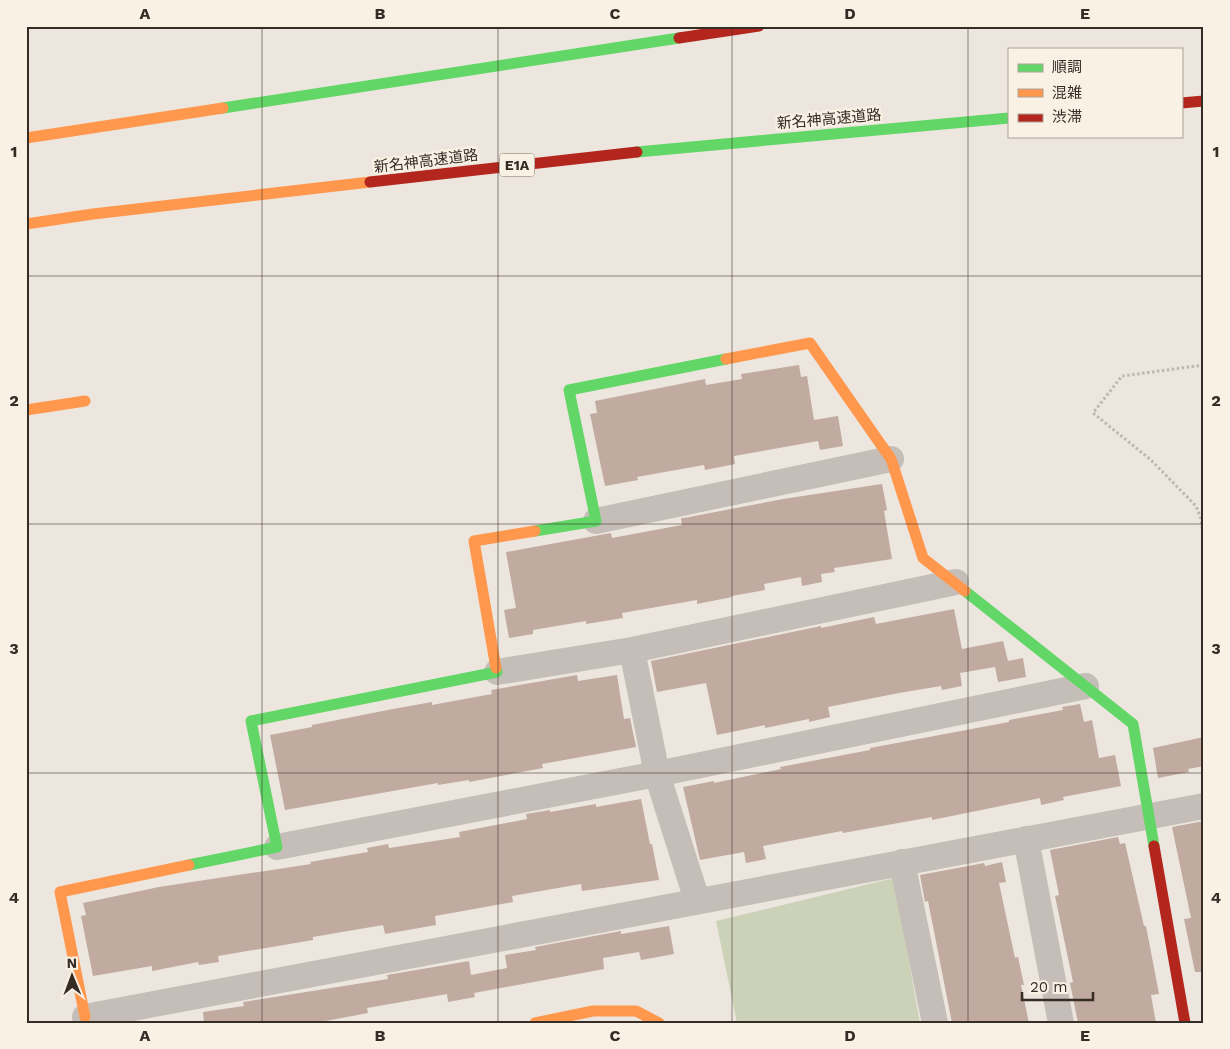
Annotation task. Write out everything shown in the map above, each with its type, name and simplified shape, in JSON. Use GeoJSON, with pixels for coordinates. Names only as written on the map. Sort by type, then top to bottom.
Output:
{"type":"FeatureCollection","features":[{"type":"Feature","properties":{"kind":"main road"},"geometry":{"type":"LineString","coordinates":[[26,138],[759,26]]}},
{"type":"Feature","properties":{"kind":"main road"},"geometry":{"type":"LineString","coordinates":[[1182,103],[1204,102]]}},
{"type":"Feature","properties":{"kind":"main road","name":"新名神高速道路"},"geometry":{"type":"LineString","coordinates":[[26,224],[93,214],[669,148],[1008,118]]}},
{"type":"Feature","properties":{"kind":"main road"},"geometry":{"type":"LineString","coordinates":[[86,1020],[60,892],[277,847],[251,721],[497,672],[474,541],[596,521],[569,390],[810,343],[890,458],[923,558],[956,582],[1133,724],[1186,1023]]}},
{"type":"Feature","properties":{"kind":"main road"},"geometry":{"type":"LineString","coordinates":[[26,410],[85,401]]}},
{"type":"Feature","properties":{"kind":"main road"},"geometry":{"type":"LineString","coordinates":[[536,1023],[593,1012],[636,1012],[659,1023]]}},
{"type":"Feature","properties":{"kind":"street"},"geometry":{"type":"LineString","coordinates":[[596,521],[890,458]]}},
{"type":"Feature","properties":{"kind":"street"},"geometry":{"type":"LineString","coordinates":[[497,672],[632,650],[956,582]]}},
{"type":"Feature","properties":{"kind":"street"},"geometry":{"type":"LineString","coordinates":[[632,650],[657,774],[697,900]]}},
{"type":"Feature","properties":{"kind":"street"},"geometry":{"type":"LineString","coordinates":[[277,847],[657,774],[1086,686]]}},
{"type":"Feature","properties":{"kind":"street"},"geometry":{"type":"LineString","coordinates":[[86,1020],[697,900],[1204,806]]}},
{"type":"Feature","properties":{"kind":"street"},"geometry":{"type":"LineString","coordinates":[[1026,839],[1062,1023]]}},
{"type":"Feature","properties":{"kind":"street"},"geometry":{"type":"LineString","coordinates":[[902,862],[935,1023]]}},
{"type":"Feature","properties":{"kind":"path"},"geometry":{"type":"LineString","coordinates":[[1204,365],[1122,376],[1093,413],[1151,460],[1196,506],[1201,519],[1204,543]]}},
{"type":"Feature","properties":{"kind":"green space"},"geometry":{"type":"Polygon","coordinates":[[[894,878],[920,1023],[737,1023],[716,921],[894,878]]]}},
{"type":"Feature","properties":{"kind":"building"},"geometry":{"type":"Polygon","coordinates":[[[799,365],[801,377],[807,376],[814,420],[838,416],[843,446],[820,450],[818,441],[734,456],[735,464],[705,470],[704,465],[637,477],[638,480],[605,486],[590,414],[597,413],[595,401],[705,379],[706,385],[742,379],[741,374],[799,365]]]}},
{"type":"Feature","properties":{"kind":"building"},"geometry":{"type":"Polygon","coordinates":[[[882,484],[887,510],[884,511],[892,559],[834,568],[835,572],[821,574],[822,582],[802,586],[801,577],[764,584],[765,590],[732,597],[697,604],[697,600],[622,613],[623,618],[586,624],[586,621],[533,630],[533,634],[509,638],[504,610],[516,608],[506,552],[611,533],[612,538],[682,525],[681,518],[783,499],[882,484]]]}},
{"type":"Feature","properties":{"kind":"building"},"geometry":{"type":"Polygon","coordinates":[[[954,609],[962,649],[1003,641],[1008,661],[1023,658],[1026,677],[998,682],[995,667],[960,673],[962,686],[942,690],[941,686],[828,707],[830,717],[809,722],[809,719],[765,728],[765,725],[717,735],[706,683],[657,692],[651,661],[821,626],[821,628],[874,617],[876,624],[954,609]]]}},
{"type":"Feature","properties":{"kind":"building"},"geometry":{"type":"Polygon","coordinates":[[[577,675],[578,681],[617,675],[624,719],[630,718],[636,747],[542,764],[543,768],[469,782],[469,780],[438,785],[438,783],[285,810],[270,735],[393,709],[432,702],[432,705],[492,694],[491,690],[577,675]]]}},
{"type":"Feature","properties":{"kind":"building"},"geometry":{"type":"Polygon","coordinates":[[[1080,704],[1084,722],[1092,720],[1099,758],[1115,755],[1121,786],[1063,797],[1064,800],[1041,805],[1040,798],[932,820],[932,817],[763,846],[766,859],[746,863],[744,852],[700,860],[683,787],[714,781],[714,783],[781,769],[780,767],[870,750],[870,748],[1009,722],[1009,720],[1063,710],[1062,707],[1080,704]]]}},
{"type":"Feature","properties":{"kind":"building"},"geometry":{"type":"Polygon","coordinates":[[[1204,737],[1204,766],[1188,769],[1189,772],[1158,778],[1153,748],[1204,737]]]}},
{"type":"Feature","properties":{"kind":"building"},"geometry":{"type":"Polygon","coordinates":[[[641,799],[659,880],[582,891],[581,884],[512,896],[513,902],[435,916],[436,925],[385,934],[383,925],[313,937],[313,940],[218,956],[219,962],[199,965],[198,962],[152,971],[152,966],[93,976],[81,916],[86,915],[83,903],[159,887],[311,864],[310,862],[368,852],[367,848],[388,844],[389,848],[460,837],[459,832],[527,819],[526,814],[596,804],[596,807],[641,799]]]}},
{"type":"Feature","properties":{"kind":"building"},"geometry":{"type":"Polygon","coordinates":[[[1204,821],[1204,972],[1195,972],[1184,919],[1191,918],[1172,827],[1204,821]]]}},
{"type":"Feature","properties":{"kind":"building"},"geometry":{"type":"Polygon","coordinates":[[[1118,837],[1120,844],[1125,843],[1144,926],[1146,926],[1159,994],[1151,995],[1156,1023],[1078,1023],[1070,983],[1073,982],[1055,896],[1059,895],[1050,850],[1118,837]]]}},
{"type":"Feature","properties":{"kind":"building"},"geometry":{"type":"Polygon","coordinates":[[[1002,862],[1006,882],[999,883],[1015,958],[1018,957],[1024,985],[1021,985],[1029,1023],[952,1023],[928,901],[925,902],[920,875],[984,863],[985,866],[1002,862]]]}},
{"type":"Feature","properties":{"kind":"building"},"geometry":{"type":"Polygon","coordinates":[[[669,926],[674,954],[641,960],[639,952],[603,958],[604,969],[474,993],[475,997],[448,1002],[447,994],[367,1008],[368,1013],[315,1023],[204,1023],[203,1012],[244,1006],[243,1002],[388,979],[387,975],[469,961],[471,975],[507,968],[505,955],[536,950],[535,947],[621,931],[621,934],[669,926]]]}},
{"type":"Feature","properties":{"kind":"traffic: fast"},"geometry":{"type":"LineString","coordinates":[[223,108],[679,38]]}},
{"type":"Feature","properties":{"kind":"traffic: fast"},"geometry":{"type":"LineString","coordinates":[[637,152],[1008,118]]}},
{"type":"Feature","properties":{"kind":"traffic: fast"},"geometry":{"type":"LineString","coordinates":[[535,531],[596,521],[569,390],[726,359]]}},
{"type":"Feature","properties":{"kind":"traffic: fast"},"geometry":{"type":"LineString","coordinates":[[965,591],[1133,724],[1154,846]]}},
{"type":"Feature","properties":{"kind":"traffic: fast"},"geometry":{"type":"LineString","coordinates":[[189,865],[277,847],[251,721],[497,672],[496,668]]}},
{"type":"Feature","properties":{"kind":"traffic: slow"},"geometry":{"type":"LineString","coordinates":[[26,138],[223,108]]}},
{"type":"Feature","properties":{"kind":"traffic: slow"},"geometry":{"type":"LineString","coordinates":[[26,224],[93,214],[370,182]]}},
{"type":"Feature","properties":{"kind":"traffic: slow"},"geometry":{"type":"LineString","coordinates":[[726,359],[810,343],[891,459],[923,558],[965,591]]}},
{"type":"Feature","properties":{"kind":"traffic: slow"},"geometry":{"type":"LineString","coordinates":[[26,410],[85,401]]}},
{"type":"Feature","properties":{"kind":"traffic: slow"},"geometry":{"type":"LineString","coordinates":[[496,668],[474,541],[535,531]]}},
{"type":"Feature","properties":{"kind":"traffic: slow"},"geometry":{"type":"LineString","coordinates":[[85,1017],[60,892],[189,865]]}},
{"type":"Feature","properties":{"kind":"traffic: slow"},"geometry":{"type":"LineString","coordinates":[[535,1023],[593,1011],[636,1011],[659,1023]]}},
{"type":"Feature","properties":{"kind":"traffic: jam"},"geometry":{"type":"LineString","coordinates":[[679,38],[759,26]]}},
{"type":"Feature","properties":{"kind":"traffic: jam"},"geometry":{"type":"LineString","coordinates":[[1182,103],[1204,101]]}},
{"type":"Feature","properties":{"kind":"traffic: jam"},"geometry":{"type":"LineString","coordinates":[[370,182],[637,152]]}},
{"type":"Feature","properties":{"kind":"traffic: jam"},"geometry":{"type":"LineString","coordinates":[[1154,846],[1185,1023]]}}]}
